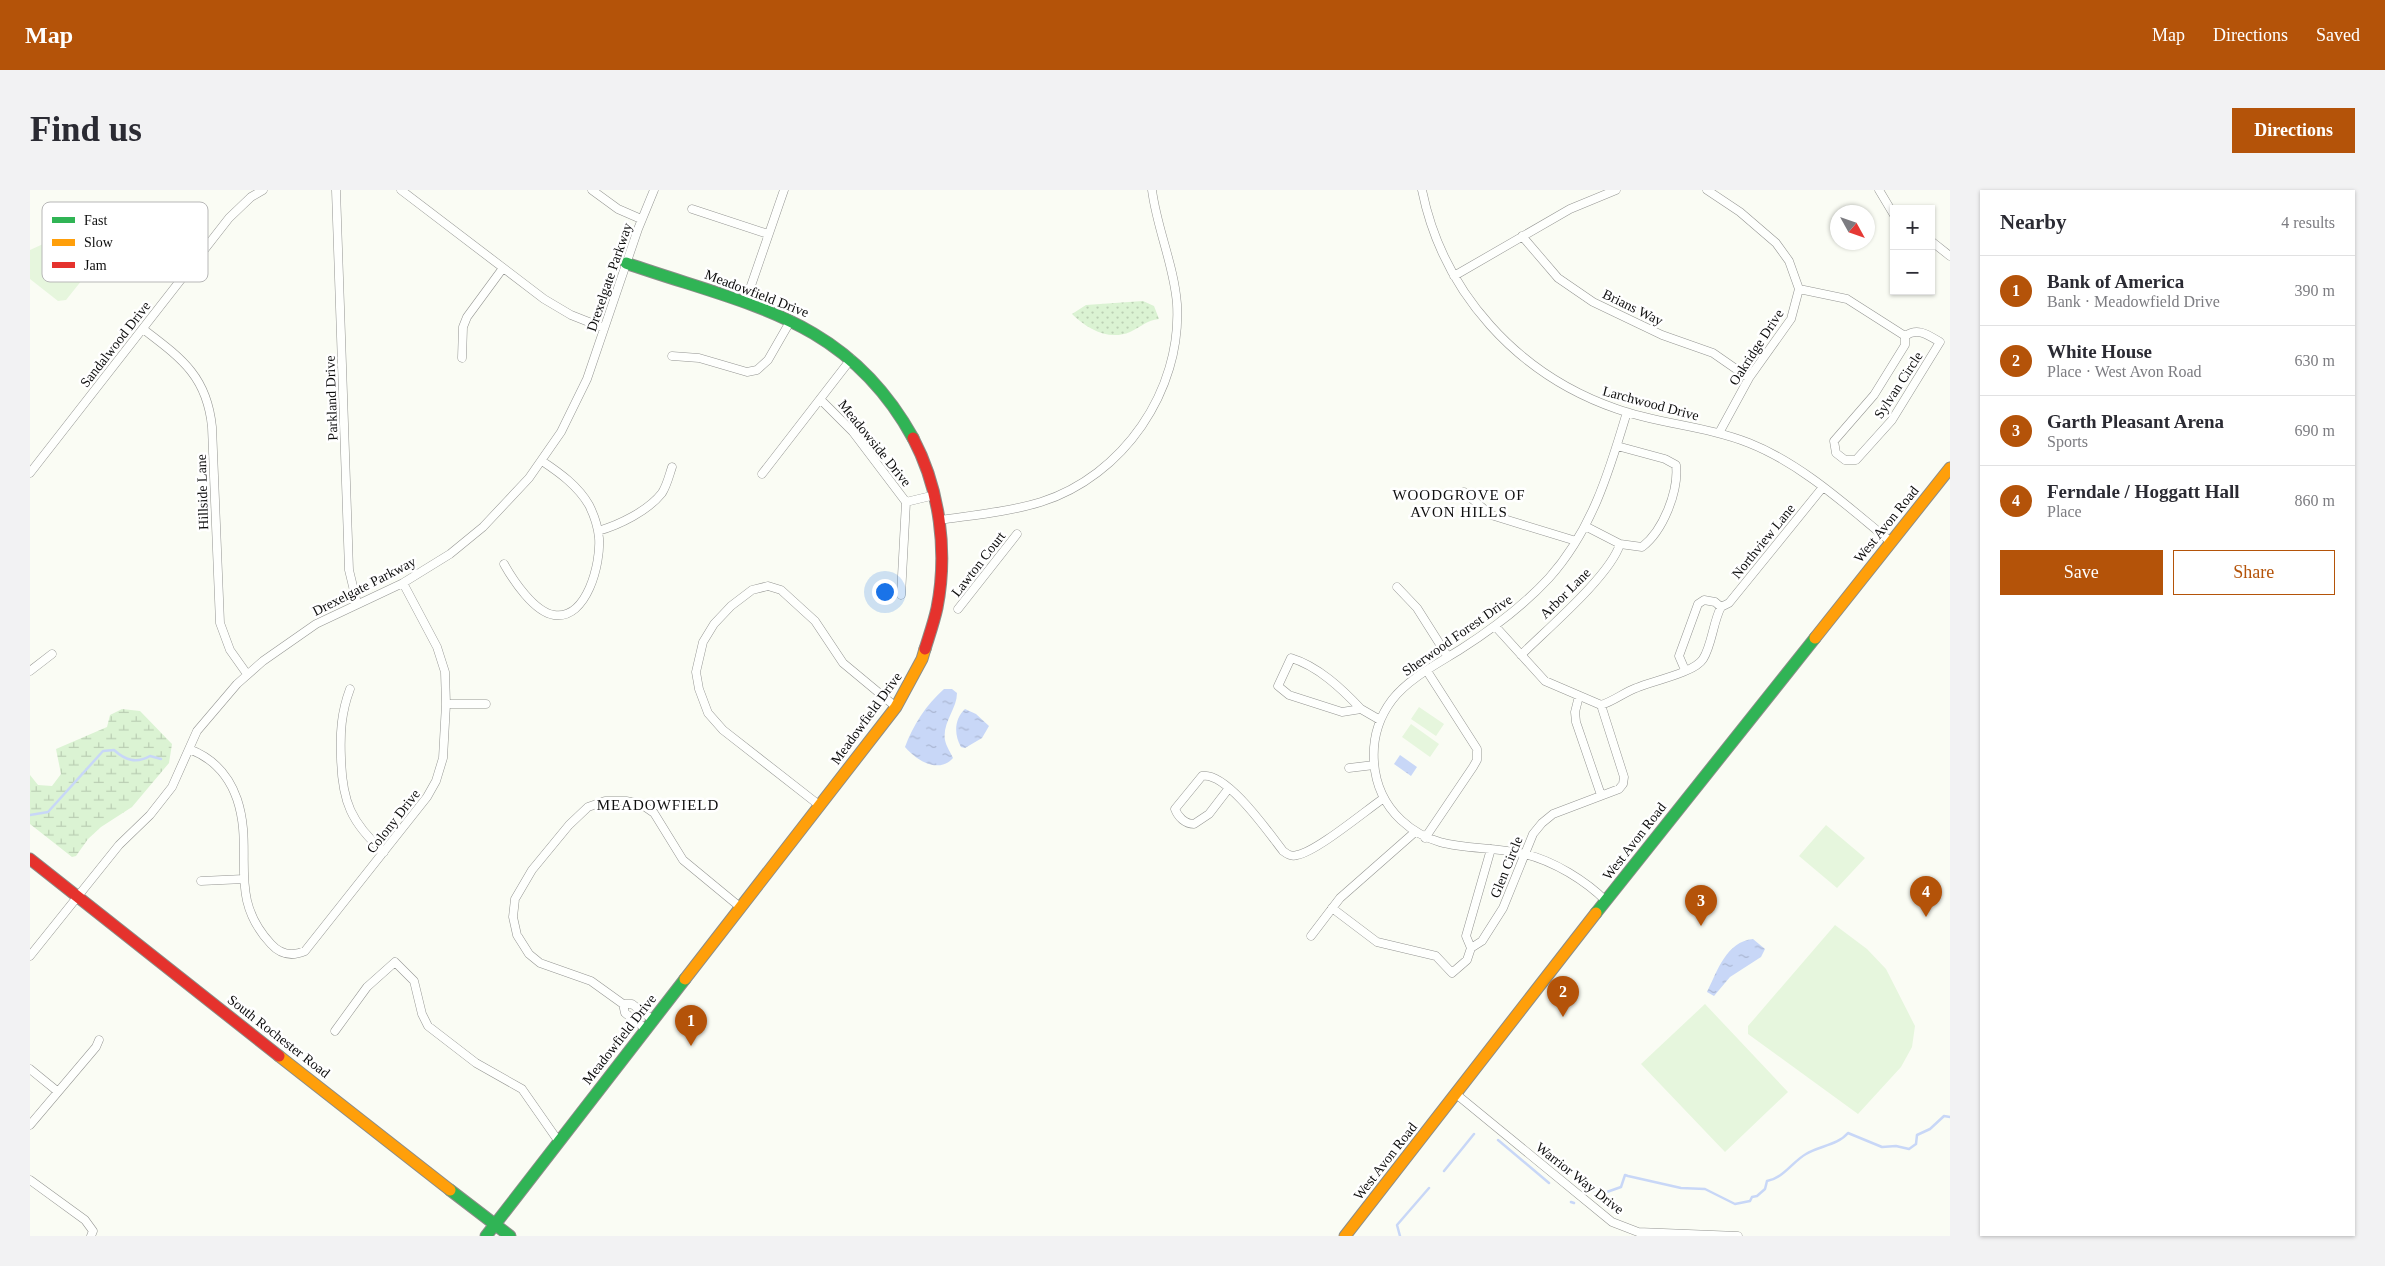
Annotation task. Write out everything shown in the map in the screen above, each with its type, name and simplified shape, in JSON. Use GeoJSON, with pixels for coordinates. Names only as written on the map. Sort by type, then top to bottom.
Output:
{"type":"FeatureCollection","features":[{"type":"Feature","properties":{"kind":"main road","name":"Meadowfield Drive"},"geometry":{"type":"LineString","coordinates":[[486,1236],[896,707],[922,661],[938,604],[943,554],[940,520],[935,494],[924,458],[900,414],[873,379],[852,359],[821,336],[791,320],[626,262]]}},
{"type":"Feature","properties":{"kind":"main road","name":"West Avon Road"},"geometry":{"type":"LineString","coordinates":[[1345,1236],[1606,901],[1950,468]]}},
{"type":"Feature","properties":{"kind":"main road","name":"South Rochester Road"},"geometry":{"type":"LineString","coordinates":[[30,859],[274,1054],[327,1092],[510,1236]]}},
{"type":"Feature","properties":{"kind":"street","name":"Sandalwood Drive"},"geometry":{"type":"LineString","coordinates":[[208,245],[233,213],[251,197],[263,190]]}},
{"type":"Feature","properties":{"kind":"street","name":"Parkland Drive"},"geometry":{"type":"LineString","coordinates":[[336,190],[349,570],[357,603]]}},
{"type":"Feature","properties":{"kind":"street"},"geometry":{"type":"LineString","coordinates":[[401,190],[552,304],[604,328]]}},
{"type":"Feature","properties":{"kind":"street"},"geometry":{"type":"LineString","coordinates":[[592,190],[618,209],[641,220]]}},
{"type":"Feature","properties":{"kind":"street","name":"Drexelgate Parkway"},"geometry":{"type":"LineString","coordinates":[[30,956],[119,845],[150,815],[168,792],[178,777],[197,731],[248,674],[298,635],[357,603],[403,583],[450,554],[483,527],[512,498],[542,461],[575,406],[593,363],[626,262],[654,190]]}},
{"type":"Feature","properties":{"kind":"street"},"geometry":{"type":"LineString","coordinates":[[745,303],[784,190]]}},
{"type":"Feature","properties":{"kind":"street"},"geometry":{"type":"LineString","coordinates":[[940,520],[1012,510],[1056,496],[1074,488],[1103,468],[1122,450],[1144,423],[1159,396],[1168,372],[1175,342],[1177,315],[1169,256],[1158,220],[1152,190]]}},
{"type":"Feature","properties":{"kind":"street","name":"Larchwood Drive"},"geometry":{"type":"LineString","coordinates":[[1422,190],[1432,230],[1454,276],[1481,316],[1522,358],[1573,390],[1627,412],[1719,433],[1769,452],[1822,487],[1891,542]]}},
{"type":"Feature","properties":{"kind":"street"},"geometry":{"type":"LineString","coordinates":[[1454,276],[1570,209],[1616,190]]}},
{"type":"Feature","properties":{"kind":"street"},"geometry":{"type":"LineString","coordinates":[[1707,190],[1740,212],[1776,243],[1789,261],[1799,289]]}},
{"type":"Feature","properties":{"kind":"street"},"geometry":{"type":"LineString","coordinates":[[1879,190],[1890,208]]}},
{"type":"Feature","properties":{"kind":"street"},"geometry":{"type":"LineString","coordinates":[[692,209],[768,234]]}},
{"type":"Feature","properties":{"kind":"street","name":"Brians Way"},"geometry":{"type":"LineString","coordinates":[[1522,236],[1558,278],[1593,302],[1662,335],[1714,353],[1749,378]]}},
{"type":"Feature","properties":{"kind":"street"},"geometry":{"type":"LineString","coordinates":[[1935,244],[1950,256]]}},
{"type":"Feature","properties":{"kind":"street"},"geometry":{"type":"LineString","coordinates":[[462,358],[463,327],[467,317],[503,268]]}},
{"type":"Feature","properties":{"kind":"street","name":"Sandalwood Drive"},"geometry":{"type":"LineString","coordinates":[[30,472],[179,282]]}},
{"type":"Feature","properties":{"kind":"street","name":"Sylvan Circle"},"geometry":{"type":"LineString","coordinates":[[1799,289],[1846,299],[1905,336]]}},
{"type":"Feature","properties":{"kind":"street","name":"Oakridge Drive"},"geometry":{"type":"LineString","coordinates":[[1719,433],[1749,378],[1792,319],[1799,289]]}},
{"type":"Feature","properties":{"kind":"street"},"geometry":{"type":"LineString","coordinates":[[672,356],[699,358],[747,372],[757,370],[768,360],[791,320]]}},
{"type":"Feature","properties":{"kind":"street","name":"Hillside Lane"},"geometry":{"type":"LineString","coordinates":[[143,329],[187,365],[201,385],[209,404],[212,427],[220,623],[230,650],[248,674]]}},
{"type":"Feature","properties":{"kind":"street","name":"Sylvan Circle"},"geometry":{"type":"LineString","coordinates":[[1911,332],[1923,332],[1940,342],[1892,420],[1856,460],[1845,460],[1836,453],[1834,440],[1874,395],[1905,345],[1905,336],[1911,332]]}},
{"type":"Feature","properties":{"kind":"street","name":"Meadowside Drive"},"geometry":{"type":"LineString","coordinates":[[762,474],[852,359]]}},
{"type":"Feature","properties":{"kind":"street","name":"Meadowside Drive"},"geometry":{"type":"LineString","coordinates":[[820,399],[853,432],[906,502],[901,596]]}},
{"type":"Feature","properties":{"kind":"street","name":"Sherwood Forest Drive"},"geometry":{"type":"LineString","coordinates":[[1380,720],[1400,691],[1516,611],[1549,578],[1576,541],[1598,500],[1627,412]]}},
{"type":"Feature","properties":{"kind":"street"},"geometry":{"type":"LineString","coordinates":[[1585,526],[1620,544],[1642,547],[1649,541],[1667,509],[1677,475],[1676,465],[1665,459],[1617,446]]}},
{"type":"Feature","properties":{"kind":"street"},"geometry":{"type":"LineString","coordinates":[[504,564],[516,584],[543,610],[555,616],[571,612],[584,598],[594,579],[598,559],[598,531],[589,507],[579,491],[542,461]]}},
{"type":"Feature","properties":{"kind":"street"},"geometry":{"type":"LineString","coordinates":[[598,531],[622,522],[656,498],[667,484],[672,467]]}},
{"type":"Feature","properties":{"kind":"street","name":"Northview Lane"},"geometry":{"type":"LineString","coordinates":[[1601,705],[1634,689],[1696,665],[1703,658],[1721,607],[1728,604],[1822,487]]}},
{"type":"Feature","properties":{"kind":"street"},"geometry":{"type":"LineString","coordinates":[[1464,492],[1491,516],[1576,541]]}},
{"type":"Feature","properties":{"kind":"street"},"geometry":{"type":"LineString","coordinates":[[906,502],[935,494]]}},
{"type":"Feature","properties":{"kind":"street","name":"Lawton Court"},"geometry":{"type":"LineString","coordinates":[[958,609],[1017,534]]}},
{"type":"Feature","properties":{"kind":"street","name":"Arbor Lane"},"geometry":{"type":"LineString","coordinates":[[1521,655],[1603,573],[1616,554],[1620,544]]}},
{"type":"Feature","properties":{"kind":"street","name":"Colony Drive"},"geometry":{"type":"LineString","coordinates":[[189,749],[205,756],[216,764],[234,791],[243,823],[244,879],[248,910],[260,932],[279,951],[298,954],[311,945],[427,797],[436,781],[443,758],[446,677],[442,657],[403,583]]}},
{"type":"Feature","properties":{"kind":"street"},"geometry":{"type":"LineString","coordinates":[[820,805],[723,730],[708,713],[699,689],[696,672],[700,650],[714,624],[731,606],[752,590],[768,586],[781,590],[815,621],[843,663],[896,707]]}},
{"type":"Feature","properties":{"kind":"street"},"geometry":{"type":"LineString","coordinates":[[1397,587],[1417,608],[1448,657]]}},
{"type":"Feature","properties":{"kind":"street"},"geometry":{"type":"LineString","coordinates":[[1685,670],[1678,656],[1698,604],[1704,600],[1715,602],[1721,607]]}},
{"type":"Feature","properties":{"kind":"street"},"geometry":{"type":"LineString","coordinates":[[1495,626],[1546,681],[1601,705]]}},
{"type":"Feature","properties":{"kind":"street"},"geometry":{"type":"LineString","coordinates":[[30,671],[52,654]]}},
{"type":"Feature","properties":{"kind":"street"},"geometry":{"type":"LineString","coordinates":[[1361,709],[1342,712],[1289,695],[1278,686],[1291,658],[1310,666],[1350,697],[1361,709],[1380,720],[1374,747],[1374,765],[1384,798],[1395,814],[1415,832],[1425,838],[1447,845],[1526,854],[1553,864],[1606,901]]}},
{"type":"Feature","properties":{"kind":"street"},"geometry":{"type":"LineString","coordinates":[[1425,838],[1473,767],[1478,754],[1477,749],[1427,671]]}},
{"type":"Feature","properties":{"kind":"street"},"geometry":{"type":"LineString","coordinates":[[350,690],[344,707],[340,730],[341,776],[344,797],[361,830],[384,852]]}},
{"type":"Feature","properties":{"kind":"street"},"geometry":{"type":"LineString","coordinates":[[1579,696],[1575,712],[1576,722],[1601,795]]}},
{"type":"Feature","properties":{"kind":"street"},"geometry":{"type":"LineString","coordinates":[[446,704],[486,704]]}},
{"type":"Feature","properties":{"kind":"street","name":"Glen Circle"},"geometry":{"type":"LineString","coordinates":[[1332,908],[1377,942],[1436,956],[1452,973],[1467,960],[1471,948],[1482,941],[1503,908],[1533,834],[1553,814],[1619,789],[1623,784],[1624,777],[1601,705]]}},
{"type":"Feature","properties":{"kind":"street"},"geometry":{"type":"LineString","coordinates":[[1350,768],[1374,765]]}},
{"type":"Feature","properties":{"kind":"street"},"geometry":{"type":"LineString","coordinates":[[1229,788],[1209,814],[1194,824],[1184,821],[1176,813],[1175,809],[1202,776],[1214,776],[1229,788],[1249,808],[1283,851],[1288,855],[1297,856],[1329,838],[1384,798]]}},
{"type":"Feature","properties":{"kind":"street"},"geometry":{"type":"LineString","coordinates":[[649,1025],[625,1013],[622,1004],[591,981],[540,963],[523,946],[515,926],[514,904],[520,888],[532,870],[580,813],[595,804],[616,800],[636,803],[647,808],[660,820],[683,860],[740,907]]}},
{"type":"Feature","properties":{"kind":"street"},"geometry":{"type":"LineString","coordinates":[[1311,936],[1340,898],[1415,832]]}},
{"type":"Feature","properties":{"kind":"street","name":"Glen Circle"},"geometry":{"type":"LineString","coordinates":[[1471,948],[1466,936],[1491,849]]}},
{"type":"Feature","properties":{"kind":"street"},"geometry":{"type":"LineString","coordinates":[[201,881],[244,879]]}},
{"type":"Feature","properties":{"kind":"street"},"geometry":{"type":"LineString","coordinates":[[335,1031],[367,987],[395,962],[414,980],[422,1014],[428,1026],[476,1063],[522,1089],[559,1142]]}},
{"type":"Feature","properties":{"kind":"street"},"geometry":{"type":"LineString","coordinates":[[622,1004],[632,1004],[649,1025]]}},
{"type":"Feature","properties":{"kind":"street"},"geometry":{"type":"LineString","coordinates":[[30,1125],[96,1047],[98,1040]]}},
{"type":"Feature","properties":{"kind":"street"},"geometry":{"type":"LineString","coordinates":[[30,1069],[57,1091]]}},
{"type":"Feature","properties":{"kind":"street","name":"Warrior Way Drive"},"geometry":{"type":"LineString","coordinates":[[1456,1094],[1612,1222],[1638,1232],[1738,1236]]}},
{"type":"Feature","properties":{"kind":"street"},"geometry":{"type":"LineString","coordinates":[[30,1180],[85,1220],[92,1234]]}},
{"type":"Feature","properties":{"kind":"green space"},"geometry":{"type":"Polygon","coordinates":[[[42,244],[42,282],[80,282],[66,300],[58,301],[30,279],[30,250],[42,244]]]}},
{"type":"Feature","properties":{"kind":"green space"},"geometry":{"type":"Polygon","coordinates":[[[1143,301],[1154,306],[1159,319],[1122,334],[1106,334],[1091,329],[1072,314],[1086,305],[1143,301]]]}},
{"type":"Feature","properties":{"kind":"green space"},"geometry":{"type":"Polygon","coordinates":[[[1419,707],[1444,724],[1436,736],[1411,719],[1419,707]]]}},
{"type":"Feature","properties":{"kind":"green space"},"geometry":{"type":"Polygon","coordinates":[[[122,709],[140,711],[172,744],[169,763],[132,807],[101,827],[88,839],[76,856],[72,857],[30,824],[30,775],[38,785],[52,786],[61,774],[56,749],[107,727],[110,715],[122,709]]]}},
{"type":"Feature","properties":{"kind":"green space"},"geometry":{"type":"Polygon","coordinates":[[[1411,724],[1439,744],[1430,757],[1402,737],[1411,724]]]}},
{"type":"Feature","properties":{"kind":"green space"},"geometry":{"type":"Polygon","coordinates":[[[1826,825],[1865,858],[1837,888],[1799,856],[1826,825]]]}},
{"type":"Feature","properties":{"kind":"green space"},"geometry":{"type":"Polygon","coordinates":[[[1835,925],[1867,949],[1886,969],[1915,1026],[1912,1047],[1901,1067],[1858,1114],[1748,1034],[1748,1026],[1835,925]]]}},
{"type":"Feature","properties":{"kind":"green space"},"geometry":{"type":"Polygon","coordinates":[[[1705,1004],[1788,1092],[1725,1152],[1641,1064],[1705,1004]]]}},
{"type":"Feature","properties":{"kind":"water"},"geometry":{"type":"Polygon","coordinates":[[[944,689],[952,689],[957,693],[945,734],[946,742],[953,758],[941,765],[928,764],[916,757],[905,747],[921,716],[944,689]]]}},
{"type":"Feature","properties":{"kind":"water"},"geometry":{"type":"Polygon","coordinates":[[[965,709],[976,714],[989,726],[982,738],[965,748],[961,747],[956,727],[961,713],[965,709]]]}},
{"type":"Feature","properties":{"kind":"water"},"geometry":{"type":"Polygon","coordinates":[[[1400,755],[1417,767],[1411,776],[1394,764],[1400,755]]]}},
{"type":"Feature","properties":{"kind":"water"},"geometry":{"type":"Polygon","coordinates":[[[1753,939],[1765,949],[1761,957],[1730,977],[1714,996],[1707,992],[1719,966],[1729,951],[1744,941],[1753,939]]]}},
{"type":"Feature","properties":{"kind":"waterway"},"geometry":{"type":"LineString","coordinates":[[30,815],[48,812],[103,751],[114,750],[131,760],[140,760],[150,756],[161,759]]}},
{"type":"Feature","properties":{"kind":"waterway"},"geometry":{"type":"LineString","coordinates":[[1591,1191],[1596,1189],[1604,1193],[1621,1187],[1625,1175],[1681,1188],[1705,1189],[1735,1204],[1750,1201],[1752,1197],[1757,1196],[1765,1189],[1767,1181],[1784,1173],[1801,1157],[1811,1151],[1834,1143],[1848,1133],[1882,1147],[1896,1146],[1909,1149],[1916,1144],[1917,1135],[1930,1129],[1944,1116],[1950,1117]]}},
{"type":"Feature","properties":{"kind":"waterway"},"geometry":{"type":"LineString","coordinates":[[1444,1171],[1474,1134]]}},
{"type":"Feature","properties":{"kind":"waterway"},"geometry":{"type":"LineString","coordinates":[[1498,1140],[1549,1183]]}},
{"type":"Feature","properties":{"kind":"waterway"},"geometry":{"type":"LineString","coordinates":[[1400,1236],[1397,1225],[1429,1188]]}},
{"type":"Feature","properties":{"kind":"traffic: fast"},"geometry":{"type":"LineString","coordinates":[[626,263],[751,305],[789,320],[824,340],[857,365],[886,397],[913,438]]}},
{"type":"Feature","properties":{"kind":"traffic: fast"},"geometry":{"type":"LineString","coordinates":[[1596,913],[1815,638]]}},
{"type":"Feature","properties":{"kind":"traffic: fast"},"geometry":{"type":"LineString","coordinates":[[486,1236],[685,979]]}},
{"type":"Feature","properties":{"kind":"traffic: fast"},"geometry":{"type":"LineString","coordinates":[[450,1190],[510,1236]]}},
{"type":"Feature","properties":{"kind":"traffic: slow"},"geometry":{"type":"LineString","coordinates":[[1815,638],[1950,468]]}},
{"type":"Feature","properties":{"kind":"traffic: slow"},"geometry":{"type":"LineString","coordinates":[[685,979],[896,707],[922,659],[925,649]]}},
{"type":"Feature","properties":{"kind":"traffic: slow"},"geometry":{"type":"LineString","coordinates":[[1345,1236],[1596,913]]}},
{"type":"Feature","properties":{"kind":"traffic: slow"},"geometry":{"type":"LineString","coordinates":[[279,1056],[450,1190]]}},
{"type":"Feature","properties":{"kind":"traffic: jam"},"geometry":{"type":"LineString","coordinates":[[913,438],[930,478],[939,521],[941,543],[942,565],[937,608],[925,649]]}},
{"type":"Feature","properties":{"kind":"traffic: jam"},"geometry":{"type":"LineString","coordinates":[[30,859],[279,1056]]}},
{"type":"Feature","properties":{"kind":"place","name":"Ferndale / Hoggatt Hall"},"geometry":{"type":"Point","coordinates":[1926,917]}},
{"type":"Feature","properties":{"kind":"place","name":"Garth Pleasant Arena"},"geometry":{"type":"Point","coordinates":[1701,926]}},
{"type":"Feature","properties":{"kind":"place","name":"White House"},"geometry":{"type":"Point","coordinates":[1563,1017]}},
{"type":"Feature","properties":{"kind":"place","name":"Bank of America"},"geometry":{"type":"Point","coordinates":[691,1046]}},
{"type":"Feature","properties":{"kind":"district","name":"WOODGROVE OF AVON HILLS"},"geometry":{"type":"Point","coordinates":[1459,504]}},
{"type":"Feature","properties":{"kind":"district","name":"MEADOWFIELD"},"geometry":{"type":"Point","coordinates":[658,805]}}]}
